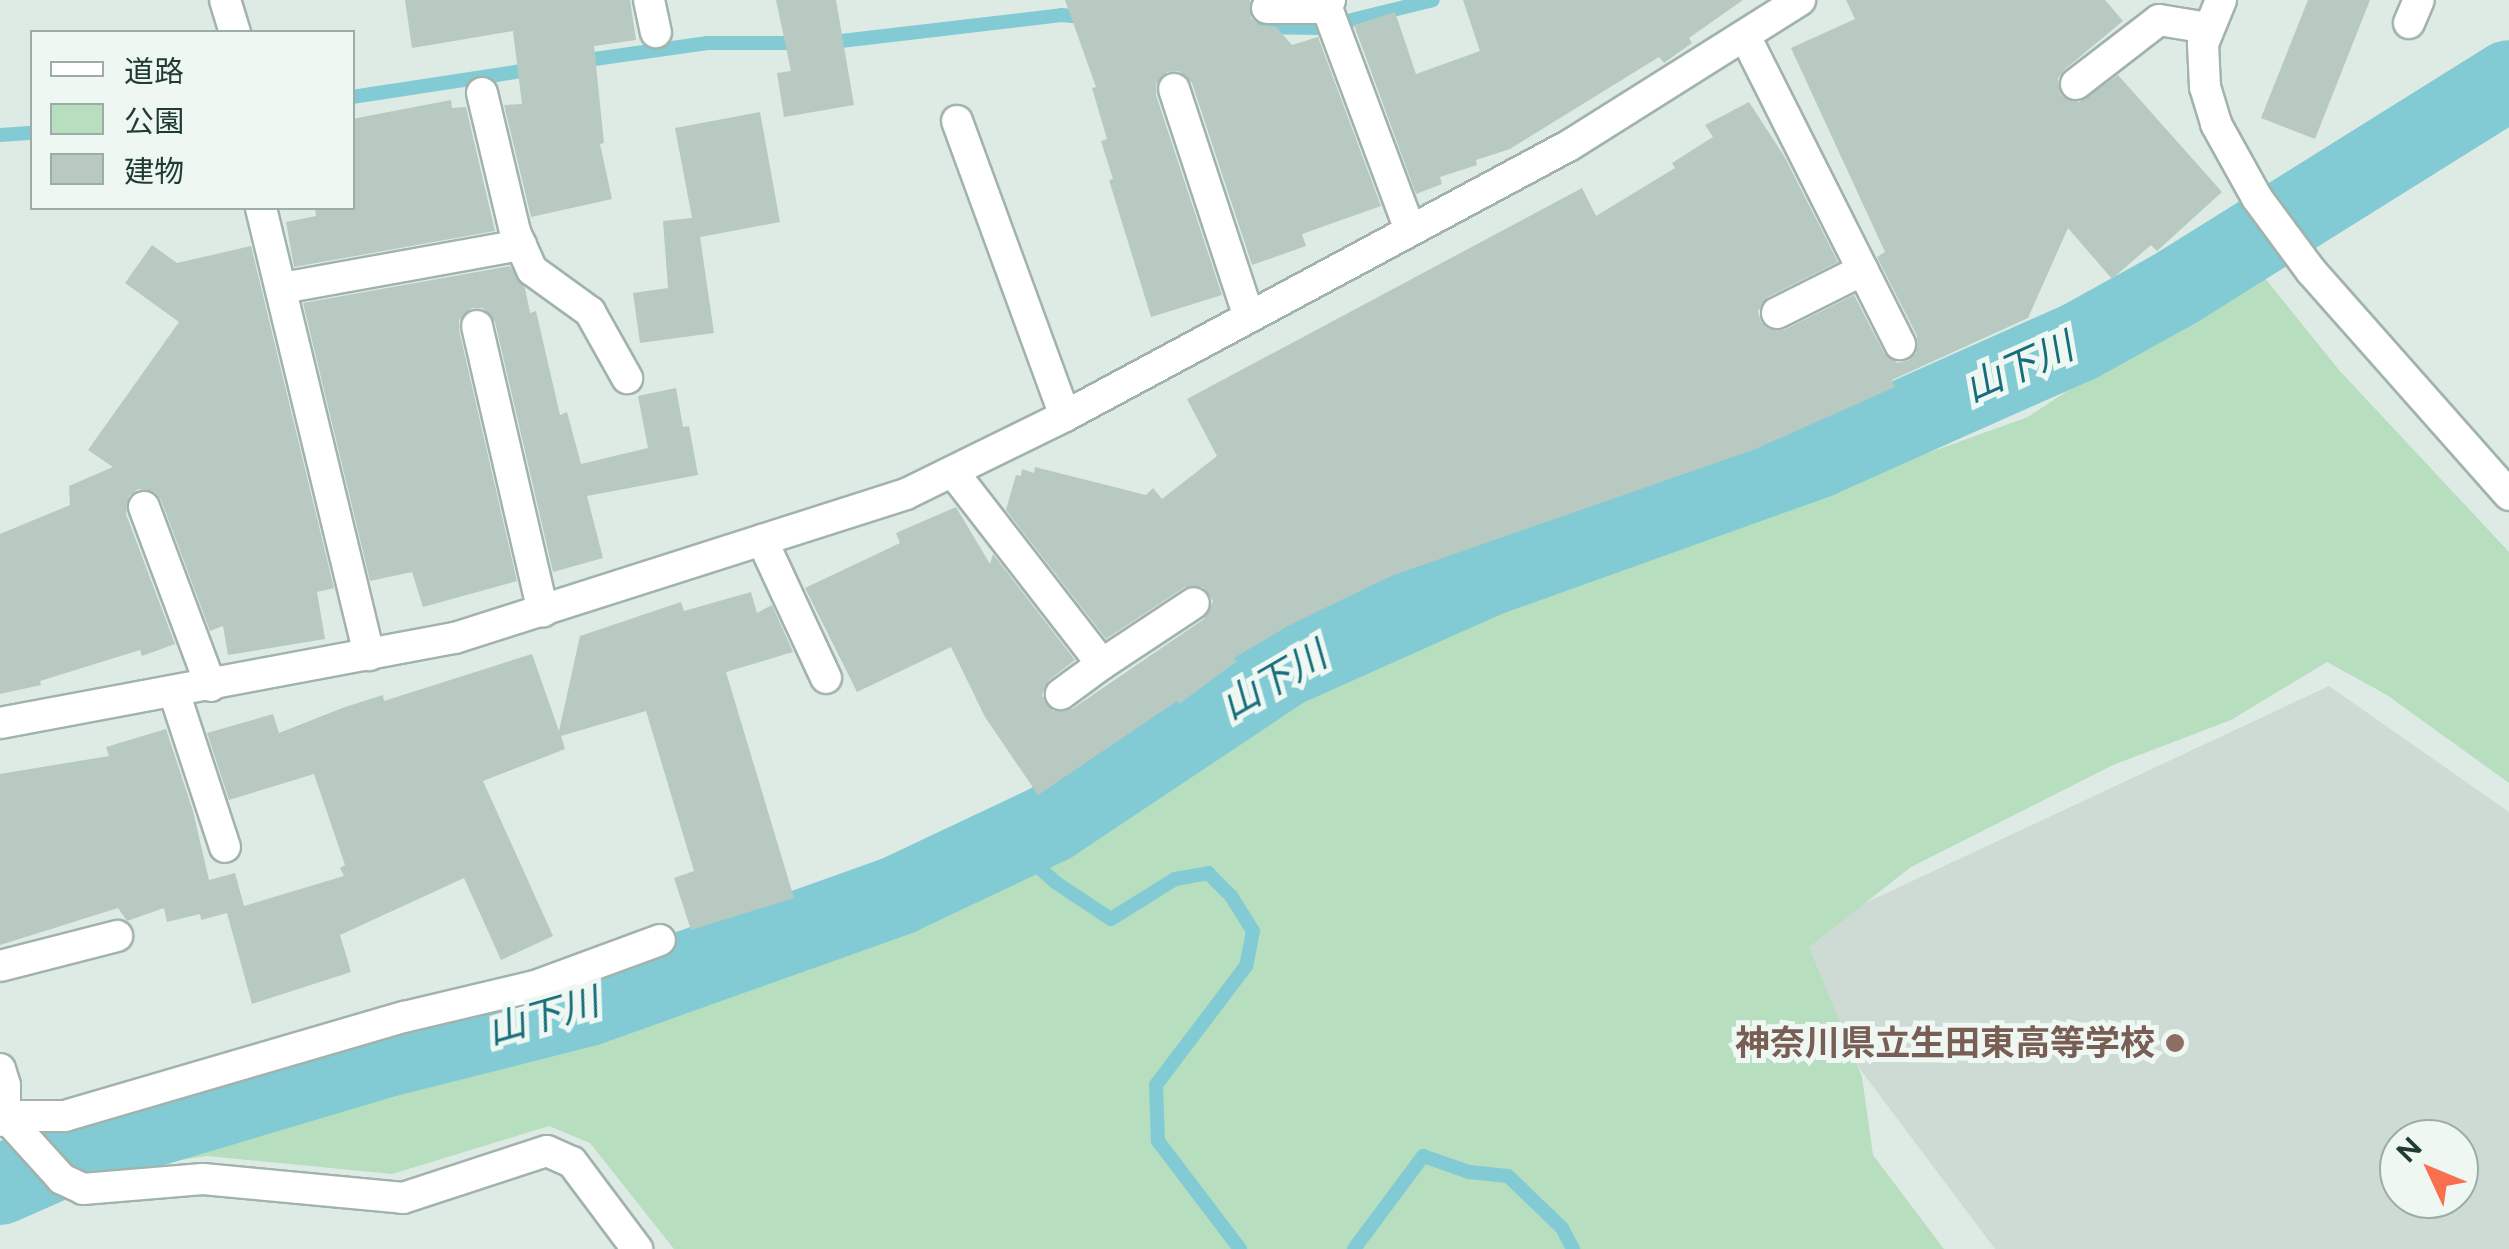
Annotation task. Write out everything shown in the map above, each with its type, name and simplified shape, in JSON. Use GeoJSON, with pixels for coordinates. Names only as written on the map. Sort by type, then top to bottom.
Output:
{"type":"FeatureCollection","features":[{"type":"Feature","properties":{"kind":"street"},"geometry":{"type":"LineString","coordinates":[[226,0],[234,30]]}},
{"type":"Feature","properties":{"kind":"street"},"geometry":{"type":"LineString","coordinates":[[648,0],[656,32]]}},
{"type":"Feature","properties":{"kind":"street"},"geometry":{"type":"LineString","coordinates":[[0,724],[455,638],[906,494],[1065,416],[1570,145],[1800,0]]}},
{"type":"Feature","properties":{"kind":"street"},"geometry":{"type":"LineString","coordinates":[[2221,0],[2203,44],[2205,87],[2216,124],[2260,201],[2285,238],[2509,495]]}},
{"type":"Feature","properties":{"kind":"street"},"geometry":{"type":"LineString","coordinates":[[1267,8],[1328,4],[1410,230]]}},
{"type":"Feature","properties":{"kind":"street"},"geometry":{"type":"LineString","coordinates":[[2076,84],[2159,20],[2208,28]]}},
{"type":"Feature","properties":{"kind":"street"},"geometry":{"type":"LineString","coordinates":[[1745,36],[1900,344]]}},
{"type":"Feature","properties":{"kind":"street"},"geometry":{"type":"LineString","coordinates":[[1174,89],[1249,317]]}},
{"type":"Feature","properties":{"kind":"street"},"geometry":{"type":"LineString","coordinates":[[482,93],[521,244],[532,270],[590,312],[627,378]]}},
{"type":"Feature","properties":{"kind":"street"},"geometry":{"type":"LineString","coordinates":[[957,122],[1065,416]]}},
{"type":"Feature","properties":{"kind":"street"},"geometry":{"type":"LineString","coordinates":[[262,210],[369,655]]}},
{"type":"Feature","properties":{"kind":"street"},"geometry":{"type":"LineString","coordinates":[[282,288],[521,244]]}},
{"type":"Feature","properties":{"kind":"street"},"geometry":{"type":"LineString","coordinates":[[1777,313],[1863,270]]}},
{"type":"Feature","properties":{"kind":"street"},"geometry":{"type":"LineString","coordinates":[[477,326],[543,611]]}},
{"type":"Feature","properties":{"kind":"street"},"geometry":{"type":"LineString","coordinates":[[953,472],[1102,664]]}},
{"type":"Feature","properties":{"kind":"street"},"geometry":{"type":"LineString","coordinates":[[144,507],[211,686]]}},
{"type":"Feature","properties":{"kind":"street"},"geometry":{"type":"LineString","coordinates":[[762,540],[826,678]]}},
{"type":"Feature","properties":{"kind":"street"},"geometry":{"type":"LineString","coordinates":[[1061,694],[1194,603]]}},
{"type":"Feature","properties":{"kind":"street"},"geometry":{"type":"LineString","coordinates":[[174,692],[225,847]]}},
{"type":"Feature","properties":{"kind":"street"},"geometry":{"type":"LineString","coordinates":[[0,966],[117,936]]}},
{"type":"Feature","properties":{"kind":"street"},"geometry":{"type":"LineString","coordinates":[[3,1118],[65,1116],[404,1017],[535,986],[660,940]]}},
{"type":"Feature","properties":{"kind":"street"},"geometry":{"type":"LineString","coordinates":[[0,1069],[6,1085],[3,1118]]}},
{"type":"Feature","properties":{"kind":"street"},"geometry":{"type":"LineString","coordinates":[[3,1118],[37,1147],[62,1179],[84,1189],[203,1179],[403,1198],[547,1151],[572,1162],[637,1249]]}},
{"type":"Feature","properties":{"kind":"shaded area","name":"神奈川県立生田東高等学校"},"geometry":{"type":"Polygon","coordinates":[[[2329,686],[2509,812],[2509,1249],[1995,1249],[1769,948],[2329,686]]]}},
{"type":"Feature","properties":{"kind":"green space"},"geometry":{"type":"Polygon","coordinates":[[[2256,267],[2339,370],[2509,552],[2509,783],[2387,695],[2327,662],[2231,720],[2113,765],[1911,867],[1809,947],[1862,1077],[1873,1155],[1944,1249],[674,1249],[590,1143],[549,1126],[392,1174],[207,1156],[103,1172],[95,1159],[594,1027],[903,914],[999,870],[1067,830],[1151,768],[1290,688],[1505,605],[2028,417],[2256,267]]]}},
{"type":"Feature","properties":{"kind":"building"},"geometry":{"type":"Polygon","coordinates":[[[405,0],[630,0],[636,40],[594,46],[604,143],[600,144],[612,199],[531,217],[504,105],[522,104],[513,31],[412,48],[405,0]]]}},
{"type":"Feature","properties":{"kind":"building"},"geometry":{"type":"Polygon","coordinates":[[[776,0],[836,0],[854,105],[784,117],[777,73],[791,71],[776,0]]]}},
{"type":"Feature","properties":{"kind":"building"},"geometry":{"type":"Polygon","coordinates":[[[1065,0],[1250,0],[1251,18],[1259,25],[1276,27],[1292,45],[1318,37],[1381,206],[1302,234],[1306,246],[1252,265],[1192,83],[1179,71],[1167,72],[1156,84],[1156,95],[1222,295],[1151,317],[1109,180],[1113,179],[1101,141],[1107,139],[1092,88],[1096,87],[1065,0]]]}},
{"type":"Feature","properties":{"kind":"building"},"geometry":{"type":"Polygon","coordinates":[[[1463,0],[1743,0],[1689,38],[1692,43],[1664,63],[1659,57],[1510,149],[1440,177],[1442,184],[1416,194],[1354,25],[1395,12],[1416,74],[1480,51],[1463,0]]]}},
{"type":"Feature","properties":{"kind":"building"},"geometry":{"type":"Polygon","coordinates":[[[1846,0],[2105,0],[2123,21],[2064,70],[2058,78],[2061,95],[2079,102],[2118,75],[2222,192],[2157,251],[2151,245],[2112,279],[2068,228],[2028,318],[1892,380],[1895,387],[1753,450],[1391,576],[1288,626],[1234,658],[1237,661],[1179,704],[1177,701],[1038,795],[985,717],[951,647],[857,692],[805,588],[900,543],[896,533],[956,507],[990,564],[993,554],[1075,660],[1049,680],[1042,695],[1053,711],[1072,709],[1204,619],[1213,601],[1203,587],[1185,587],[1106,639],[1006,510],[1016,475],[1021,476],[1022,469],[1034,473],[1035,467],[1146,495],[1153,488],[1162,499],[1217,456],[1187,399],[1582,188],[1596,216],[1675,168],[1672,163],[1713,137],[1705,125],[1749,102],[1784,156],[1838,262],[1768,297],[1758,311],[1761,322],[1768,329],[1784,330],[1854,295],[1884,353],[1898,363],[1909,360],[1916,353],[1917,336],[1877,257],[1885,252],[1791,48],[1855,19],[1846,0]]]}},
{"type":"Feature","properties":{"kind":"building"},"geometry":{"type":"Polygon","coordinates":[[[2308,0],[2370,0],[2315,139],[2261,118],[2308,0]]]}},
{"type":"Feature","properties":{"kind":"building"},"geometry":{"type":"Polygon","coordinates":[[[451,100],[452,108],[466,107],[495,231],[294,267],[286,222],[316,216],[315,210],[355,210],[355,118],[451,100]]]}},
{"type":"Feature","properties":{"kind":"building"},"geometry":{"type":"Polygon","coordinates":[[[760,112],[780,222],[700,237],[714,333],[640,343],[633,293],[668,288],[663,221],[692,218],[675,128],[760,112]]]}},
{"type":"Feature","properties":{"kind":"building"},"geometry":{"type":"Polygon","coordinates":[[[152,245],[177,263],[251,246],[334,588],[317,592],[325,639],[228,655],[223,626],[210,631],[161,500],[155,492],[138,489],[129,496],[126,514],[175,644],[142,656],[140,650],[40,681],[41,685],[0,694],[0,534],[70,505],[69,486],[113,467],[88,450],[179,322],[125,283],[152,245]]]}},
{"type":"Feature","properties":{"kind":"building"},"geometry":{"type":"Polygon","coordinates":[[[510,266],[525,288],[530,313],[536,311],[560,415],[567,412],[581,464],[648,448],[638,396],[676,388],[683,427],[689,426],[698,475],[587,496],[603,558],[553,572],[495,322],[483,308],[472,308],[459,320],[459,330],[517,581],[423,607],[412,572],[370,581],[303,303],[510,266]]]}},
{"type":"Feature","properties":{"kind":"building"},"geometry":{"type":"Polygon","coordinates":[[[751,592],[757,613],[772,605],[793,652],[726,672],[794,898],[691,930],[674,878],[694,871],[646,711],[561,736],[565,749],[483,781],[553,936],[501,960],[464,878],[340,935],[351,972],[252,1004],[227,913],[201,920],[200,914],[167,922],[164,908],[127,921],[118,908],[0,945],[0,774],[109,756],[106,747],[166,729],[193,811],[209,880],[235,873],[244,906],[344,876],[340,868],[345,865],[314,774],[229,800],[207,733],[273,714],[279,733],[383,695],[384,701],[532,654],[559,731],[580,636],[681,602],[684,611],[751,592]]]}},
{"type":"Feature","properties":{"kind":"waterway"},"geometry":{"type":"LineString","coordinates":[[1262,27],[1319,28],[1433,0]]}},
{"type":"Feature","properties":{"kind":"waterway"},"geometry":{"type":"LineString","coordinates":[[824,43],[1061,15],[1086,17]]}},
{"type":"Feature","properties":{"kind":"waterway"},"geometry":{"type":"LineString","coordinates":[[580,61],[708,43],[803,43]]}},
{"type":"Feature","properties":{"kind":"waterway"},"geometry":{"type":"LineString","coordinates":[[355,97],[535,69]]}},
{"type":"Feature","properties":{"kind":"waterway","name":"山下川"},"geometry":{"type":"LineString","coordinates":[[0,1185],[88,1146],[387,1057],[588,1006],[899,895],[1051,823],[1285,667],[1486,577],[1818,458],[2079,342],[2173,290],[2509,80]]}},
{"type":"Feature","properties":{"kind":"waterway"},"geometry":{"type":"LineString","coordinates":[[0,135],[30,133]]}},
{"type":"Feature","properties":{"kind":"waterway"},"geometry":{"type":"LineString","coordinates":[[1018,840],[1029,859],[1055,882],[1111,919],[1175,879],[1208,873],[1231,896],[1253,931],[1246,966],[1156,1085],[1158,1141],[1240,1249]]}},
{"type":"Feature","properties":{"kind":"waterway"},"geometry":{"type":"LineString","coordinates":[[1354,1249],[1423,1156],[1469,1172],[1508,1176],[1562,1228],[1573,1249]]}},
{"type":"Feature","properties":{"kind":"place","name":"神奈川県立生田東高等学校"},"geometry":{"type":"Point","coordinates":[2175,1043]}}]}
